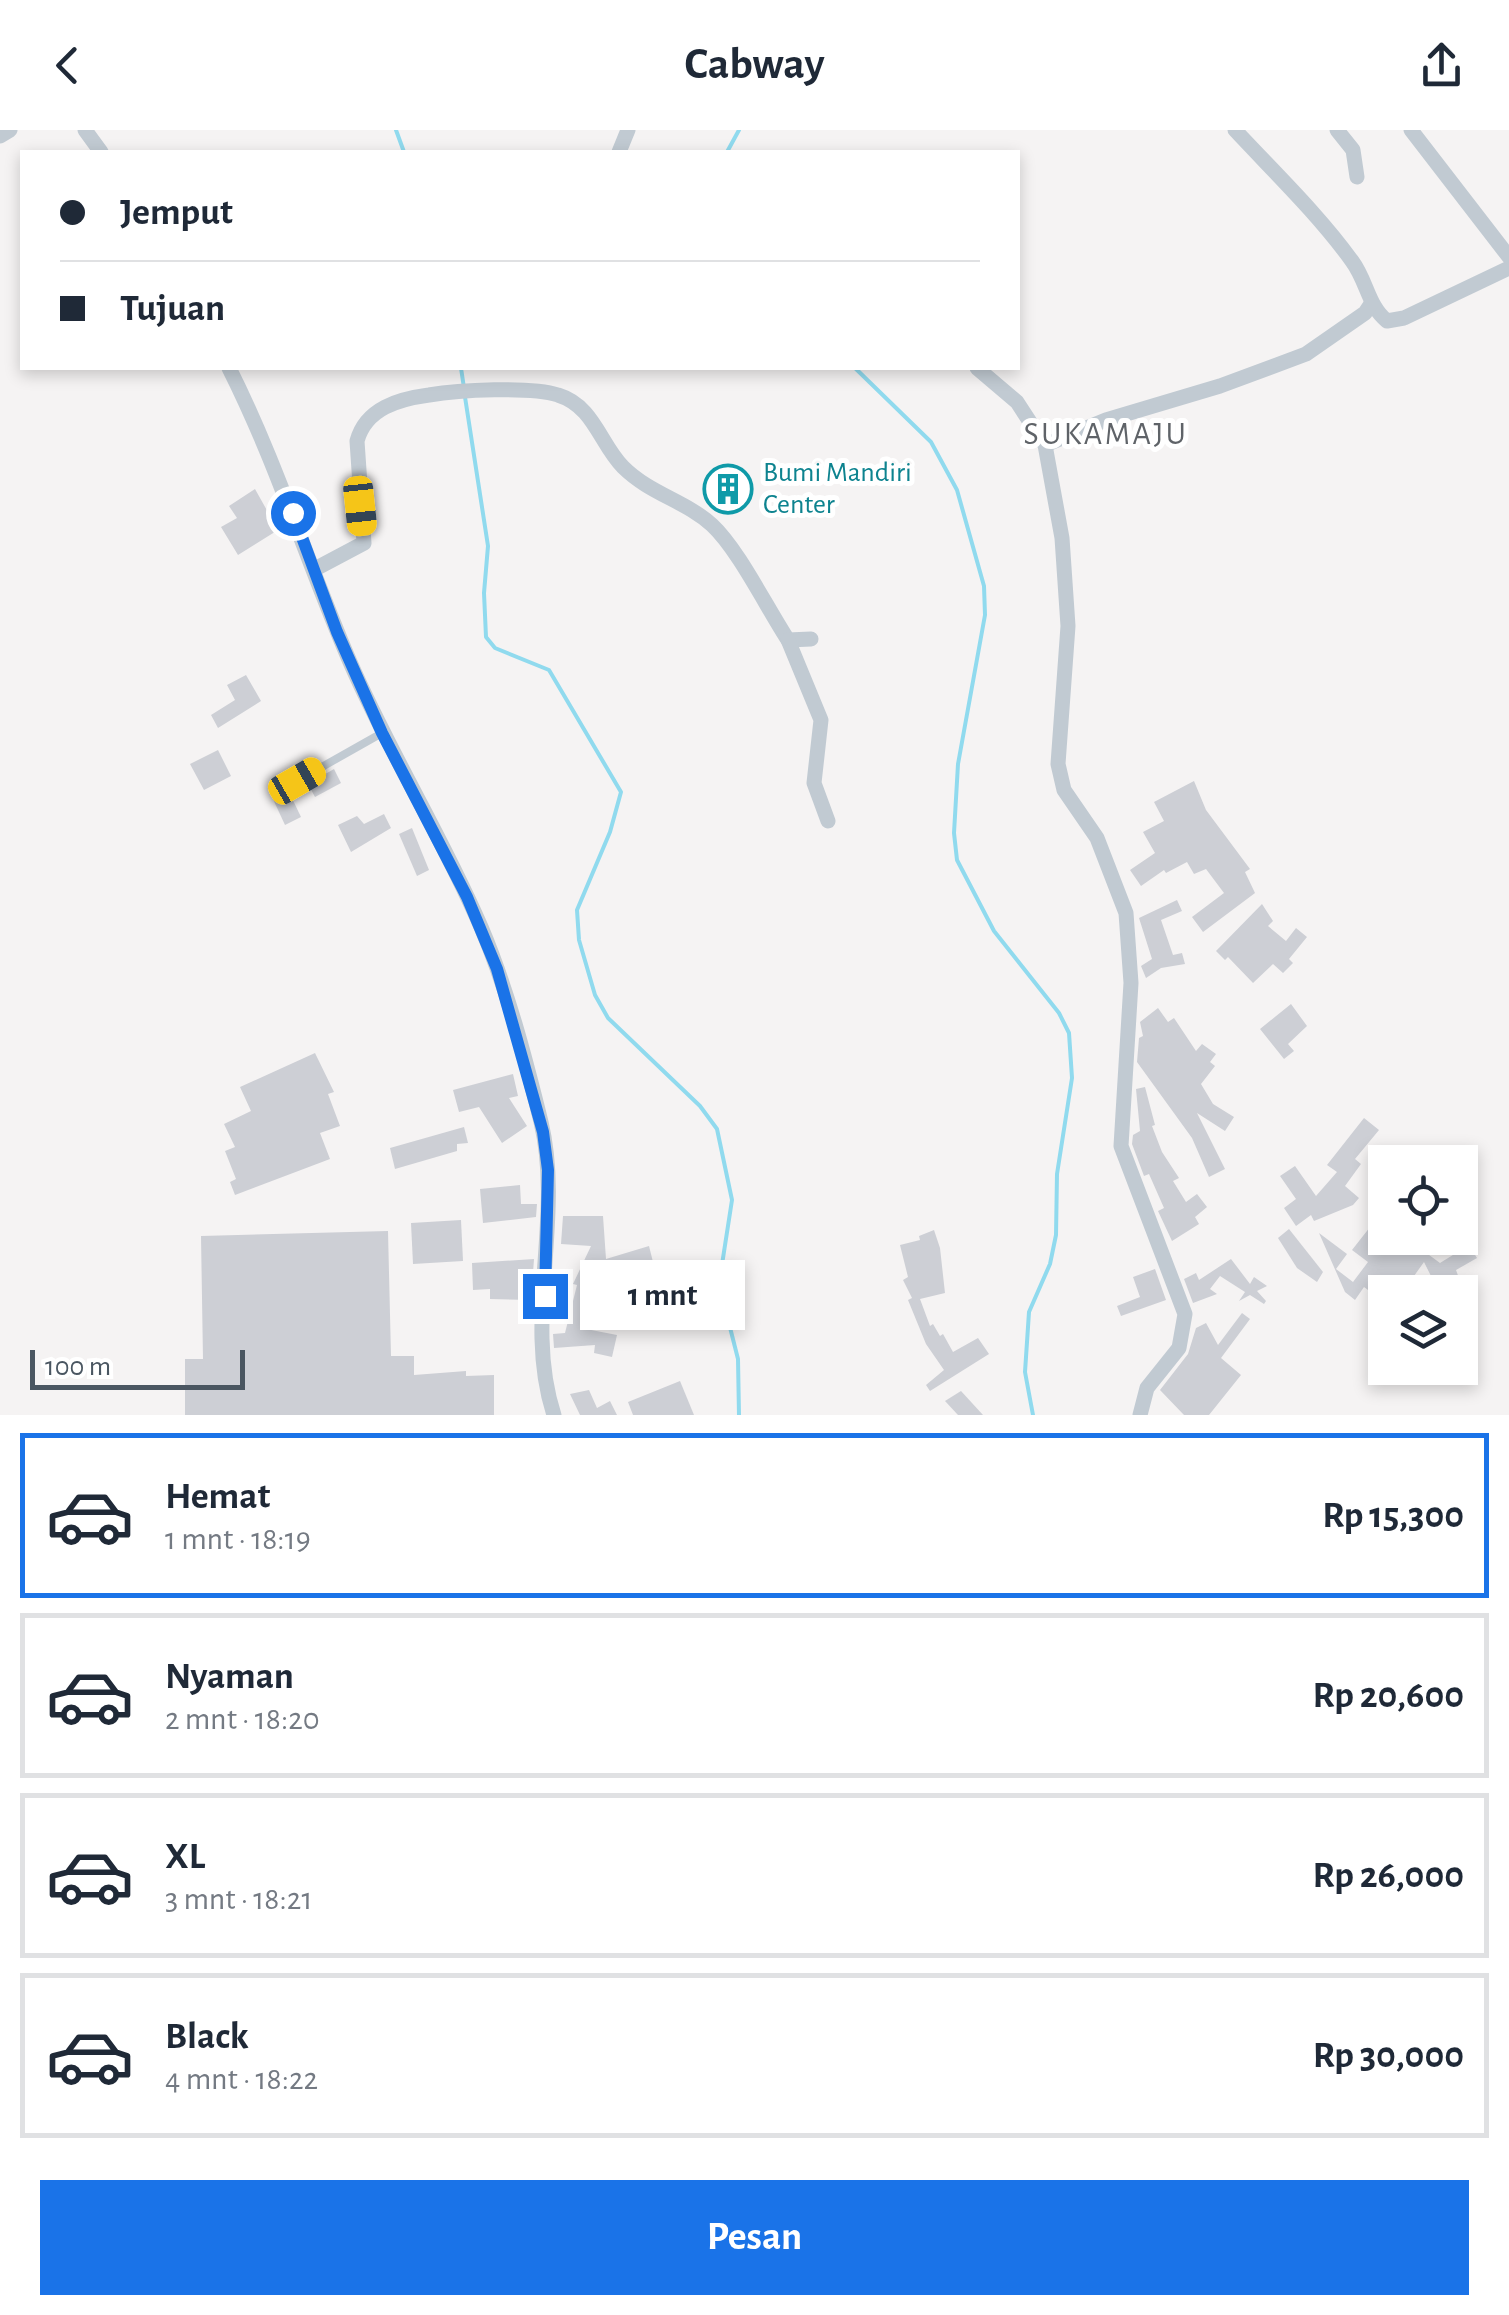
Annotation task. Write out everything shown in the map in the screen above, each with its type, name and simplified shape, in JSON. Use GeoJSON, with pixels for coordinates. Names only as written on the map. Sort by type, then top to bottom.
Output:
{"type":"FeatureCollection","features":[{"type":"Feature","properties":{"kind":"street"},"geometry":{"type":"LineString","coordinates":[[0,136],[10,130]]}},
{"type":"Feature","properties":{"kind":"street"},"geometry":{"type":"LineString","coordinates":[[1236,130],[1354,263],[1369,289],[1371,304],[1392,322],[1509,268]]}},
{"type":"Feature","properties":{"kind":"street"},"geometry":{"type":"LineString","coordinates":[[1336,130],[1354,150],[1357,177]]}},
{"type":"Feature","properties":{"kind":"street"},"geometry":{"type":"LineString","coordinates":[[1411,130],[1509,256]]}},
{"type":"Feature","properties":{"kind":"street"},"geometry":{"type":"LineString","coordinates":[[1046,445],[1106,420],[1220,386],[1306,354],[1371,304]]}},
{"type":"Feature","properties":{"kind":"street"},"geometry":{"type":"LineString","coordinates":[[231,370],[382,733],[482,928],[540,1116],[548,1170],[541,1367],[554,1415]]}},
{"type":"Feature","properties":{"kind":"street"},"geometry":{"type":"LineString","coordinates":[[978,370],[1016,402],[1046,445],[1062,538],[1068,626],[1058,764],[1064,790],[1097,838],[1122,896],[1131,983],[1121,1146],[1184,1314],[1179,1348],[1147,1388],[1140,1415]]}},
{"type":"Feature","properties":{"kind":"street"},"geometry":{"type":"LineString","coordinates":[[316,569],[364,543],[356,469],[360,430],[378,410],[404,398],[452,391],[556,394],[571,401],[591,418],[614,458],[639,483],[711,524],[788,640],[821,720],[814,783],[828,821]]}},
{"type":"Feature","properties":{"kind":"street"},"geometry":{"type":"LineString","coordinates":[[788,640],[810,638]]}},
{"type":"Feature","properties":{"kind":"lane"},"geometry":{"type":"LineString","coordinates":[[297,781],[382,733]]}},
{"type":"Feature","properties":{"kind":"building"},"geometry":{"type":"Polygon","coordinates":[[[255,489],[278,530],[238,555],[221,527],[237,518],[229,506],[255,489]]]}},
{"type":"Feature","properties":{"kind":"building"},"geometry":{"type":"Polygon","coordinates":[[[246,675],[261,701],[218,728],[211,715],[235,700],[227,685],[246,675]]]}},
{"type":"Feature","properties":{"kind":"building"},"geometry":{"type":"Polygon","coordinates":[[[218,750],[231,776],[204,790],[190,764],[218,750]]]}},
{"type":"Feature","properties":{"kind":"building"},"geometry":{"type":"Polygon","coordinates":[[[334,769],[341,783],[315,797],[308,784],[334,769]]]}},
{"type":"Feature","properties":{"kind":"building"},"geometry":{"type":"Polygon","coordinates":[[[1194,781],[1206,810],[1250,869],[1245,872],[1255,893],[1203,932],[1192,917],[1224,893],[1206,869],[1194,874],[1187,862],[1166,873],[1164,870],[1141,886],[1130,870],[1155,853],[1143,832],[1164,821],[1154,802],[1194,781]]]}},
{"type":"Feature","properties":{"kind":"building"},"geometry":{"type":"Polygon","coordinates":[[[288,790],[301,817],[285,825],[272,797],[288,790]]]}},
{"type":"Feature","properties":{"kind":"building"},"geometry":{"type":"Polygon","coordinates":[[[384,814],[391,828],[351,852],[338,825],[357,816],[364,824],[384,814]]]}},
{"type":"Feature","properties":{"kind":"building"},"geometry":{"type":"Polygon","coordinates":[[[412,828],[429,870],[417,876],[399,834],[412,828]]]}},
{"type":"Feature","properties":{"kind":"building"},"geometry":{"type":"Polygon","coordinates":[[[1177,900],[1182,911],[1161,920],[1173,955],[1182,953],[1185,964],[1161,968],[1146,978],[1141,966],[1152,959],[1139,918],[1177,900]]]}},
{"type":"Feature","properties":{"kind":"building"},"geometry":{"type":"Polygon","coordinates":[[[1262,904],[1273,921],[1268,926],[1286,941],[1296,928],[1307,937],[1283,973],[1273,964],[1253,983],[1228,957],[1225,960],[1216,951],[1262,904]]]}},
{"type":"Feature","properties":{"kind":"building"},"geometry":{"type":"Polygon","coordinates":[[[1291,1004],[1307,1026],[1288,1044],[1294,1051],[1284,1059],[1260,1029],[1291,1004]]]}},
{"type":"Feature","properties":{"kind":"building"},"geometry":{"type":"Polygon","coordinates":[[[1158,1008],[1168,1022],[1174,1018],[1196,1051],[1202,1044],[1216,1054],[1210,1062],[1215,1066],[1201,1084],[1213,1104],[1234,1117],[1225,1131],[1197,1113],[1225,1169],[1209,1177],[1192,1138],[1137,1062],[1139,1038],[1143,1036],[1140,1022],[1158,1008]]]}},
{"type":"Feature","properties":{"kind":"building"},"geometry":{"type":"Polygon","coordinates":[[[315,1053],[334,1092],[328,1094],[340,1126],[320,1133],[330,1159],[235,1195],[230,1182],[236,1179],[225,1151],[235,1147],[224,1124],[251,1111],[240,1087],[315,1053]]]}},
{"type":"Feature","properties":{"kind":"building"},"geometry":{"type":"Polygon","coordinates":[[[513,1074],[518,1096],[509,1098],[527,1126],[502,1143],[479,1107],[459,1112],[453,1090],[513,1074]]]}},
{"type":"Feature","properties":{"kind":"building"},"geometry":{"type":"Polygon","coordinates":[[[1145,1087],[1155,1125],[1152,1126],[1162,1152],[1179,1178],[1173,1181],[1186,1202],[1197,1194],[1207,1207],[1195,1217],[1199,1224],[1172,1241],[1158,1211],[1164,1208],[1149,1174],[1144,1176],[1132,1144],[1133,1135],[1140,1131],[1136,1089],[1145,1087]]]}},
{"type":"Feature","properties":{"kind":"building"},"geometry":{"type":"Polygon","coordinates":[[[1364,1118],[1379,1130],[1355,1159],[1361,1164],[1345,1186],[1359,1198],[1353,1205],[1314,1221],[1311,1215],[1296,1226],[1284,1208],[1296,1199],[1280,1176],[1295,1166],[1316,1196],[1337,1172],[1327,1165],[1364,1118]]]}},
{"type":"Feature","properties":{"kind":"building"},"geometry":{"type":"Polygon","coordinates":[[[464,1127],[468,1143],[457,1144],[457,1151],[395,1169],[390,1148],[464,1127]]]}},
{"type":"Feature","properties":{"kind":"building"},"geometry":{"type":"Polygon","coordinates":[[[520,1185],[521,1204],[537,1204],[536,1217],[483,1223],[480,1189],[520,1185]]]}},
{"type":"Feature","properties":{"kind":"building"},"geometry":{"type":"Polygon","coordinates":[[[563,1216],[603,1216],[606,1259],[649,1246],[653,1262],[635,1267],[613,1266],[611,1297],[589,1297],[581,1328],[617,1335],[612,1357],[594,1353],[595,1345],[554,1348],[553,1334],[565,1333],[577,1285],[573,1284],[591,1246],[561,1244],[563,1216]]]}},
{"type":"Feature","properties":{"kind":"building"},"geometry":{"type":"Polygon","coordinates":[[[461,1220],[463,1261],[413,1264],[411,1223],[461,1220]]]}},
{"type":"Feature","properties":{"kind":"building"},"geometry":{"type":"Polygon","coordinates":[[[1289,1229],[1323,1272],[1317,1282],[1297,1268],[1278,1238],[1289,1229]]]}},
{"type":"Feature","properties":{"kind":"building"},"geometry":{"type":"Polygon","coordinates":[[[934,1230],[945,1293],[920,1299],[930,1326],[933,1324],[940,1336],[943,1334],[953,1352],[978,1338],[989,1354],[930,1391],[926,1385],[944,1370],[926,1344],[908,1300],[912,1298],[903,1280],[908,1277],[900,1245],[920,1240],[919,1236],[934,1230]]]}},
{"type":"Feature","properties":{"kind":"building"},"geometry":{"type":"Polygon","coordinates":[[[1368,1230],[1368,1255],[1429,1255],[1440,1263],[1453,1255],[1477,1258],[1456,1270],[1458,1275],[1430,1275],[1424,1262],[1415,1275],[1368,1275],[1368,1290],[1364,1287],[1355,1300],[1345,1292],[1319,1233],[1347,1254],[1336,1269],[1353,1282],[1368,1262],[1352,1250],[1368,1230]]]}},
{"type":"Feature","properties":{"kind":"building"},"geometry":{"type":"Polygon","coordinates":[[[388,1231],[391,1356],[414,1356],[414,1375],[466,1371],[466,1376],[494,1375],[494,1415],[185,1415],[185,1359],[203,1359],[201,1236],[388,1231]]]}},
{"type":"Feature","properties":{"kind":"building"},"geometry":{"type":"Polygon","coordinates":[[[534,1259],[531,1300],[490,1299],[490,1289],[473,1290],[472,1263],[534,1259]]]}},
{"type":"Feature","properties":{"kind":"building"},"geometry":{"type":"Polygon","coordinates":[[[1231,1259],[1250,1284],[1254,1277],[1267,1286],[1257,1291],[1266,1301],[1264,1304],[1250,1295],[1239,1301],[1245,1292],[1220,1276],[1210,1289],[1217,1294],[1193,1303],[1184,1279],[1196,1273],[1199,1280],[1231,1259]]]}},
{"type":"Feature","properties":{"kind":"building"},"geometry":{"type":"Polygon","coordinates":[[[1155,1269],[1166,1300],[1121,1316],[1117,1306],[1140,1297],[1133,1277],[1155,1269]]]}},
{"type":"Feature","properties":{"kind":"building"},"geometry":{"type":"Polygon","coordinates":[[[1242,1313],[1250,1319],[1221,1358],[1241,1375],[1209,1415],[1184,1415],[1160,1390],[1188,1354],[1196,1328],[1206,1323],[1218,1345],[1242,1313]]]}},
{"type":"Feature","properties":{"kind":"building"},"geometry":{"type":"Polygon","coordinates":[[[680,1381],[694,1415],[633,1415],[628,1402],[680,1381]]]}},
{"type":"Feature","properties":{"kind":"building"},"geometry":{"type":"Polygon","coordinates":[[[589,1390],[597,1408],[610,1401],[617,1415],[580,1415],[570,1394],[589,1390]]]}},
{"type":"Feature","properties":{"kind":"building"},"geometry":{"type":"Polygon","coordinates":[[[961,1391],[983,1415],[958,1415],[945,1401],[961,1391]]]}},
{"type":"Feature","properties":{"kind":"waterway"},"geometry":{"type":"LineString","coordinates":[[396,130],[403,150]]}},
{"type":"Feature","properties":{"kind":"waterway"},"geometry":{"type":"LineString","coordinates":[[728,150],[739,130]]}},
{"type":"Feature","properties":{"kind":"waterway"},"geometry":{"type":"LineString","coordinates":[[461,370],[464,388]]}},
{"type":"Feature","properties":{"kind":"waterway"},"geometry":{"type":"LineString","coordinates":[[857,370],[931,442],[957,490],[984,586],[985,615],[958,764],[954,833],[957,860],[994,931],[1059,1013],[1069,1033],[1072,1078],[1057,1174],[1056,1235],[1050,1264],[1029,1312],[1025,1372],[1033,1415]]}},
{"type":"Feature","properties":{"kind":"waterway"},"geometry":{"type":"LineString","coordinates":[[465,397],[488,546],[486,637],[495,648],[549,670],[621,792],[610,832],[577,910],[579,940],[595,995],[608,1018],[700,1106],[717,1129],[732,1200],[719,1284],[738,1359],[739,1415]]}},
{"type":"Feature","properties":{"kind":"place","name":"Bumi Mandiri Center"},"geometry":{"type":"Point","coordinates":[728,489]}},
{"type":"Feature","properties":{"kind":"district","name":"SUKAMAJU"},"geometry":{"type":"Point","coordinates":[1106,434]}},
{"type":"Feature","properties":{"kind":"route"},"geometry":{"type":"LineString","coordinates":[[293,513],[337,632],[382,733],[467,897],[497,969],[543,1132],[548,1170],[545,1296]]}}]}
